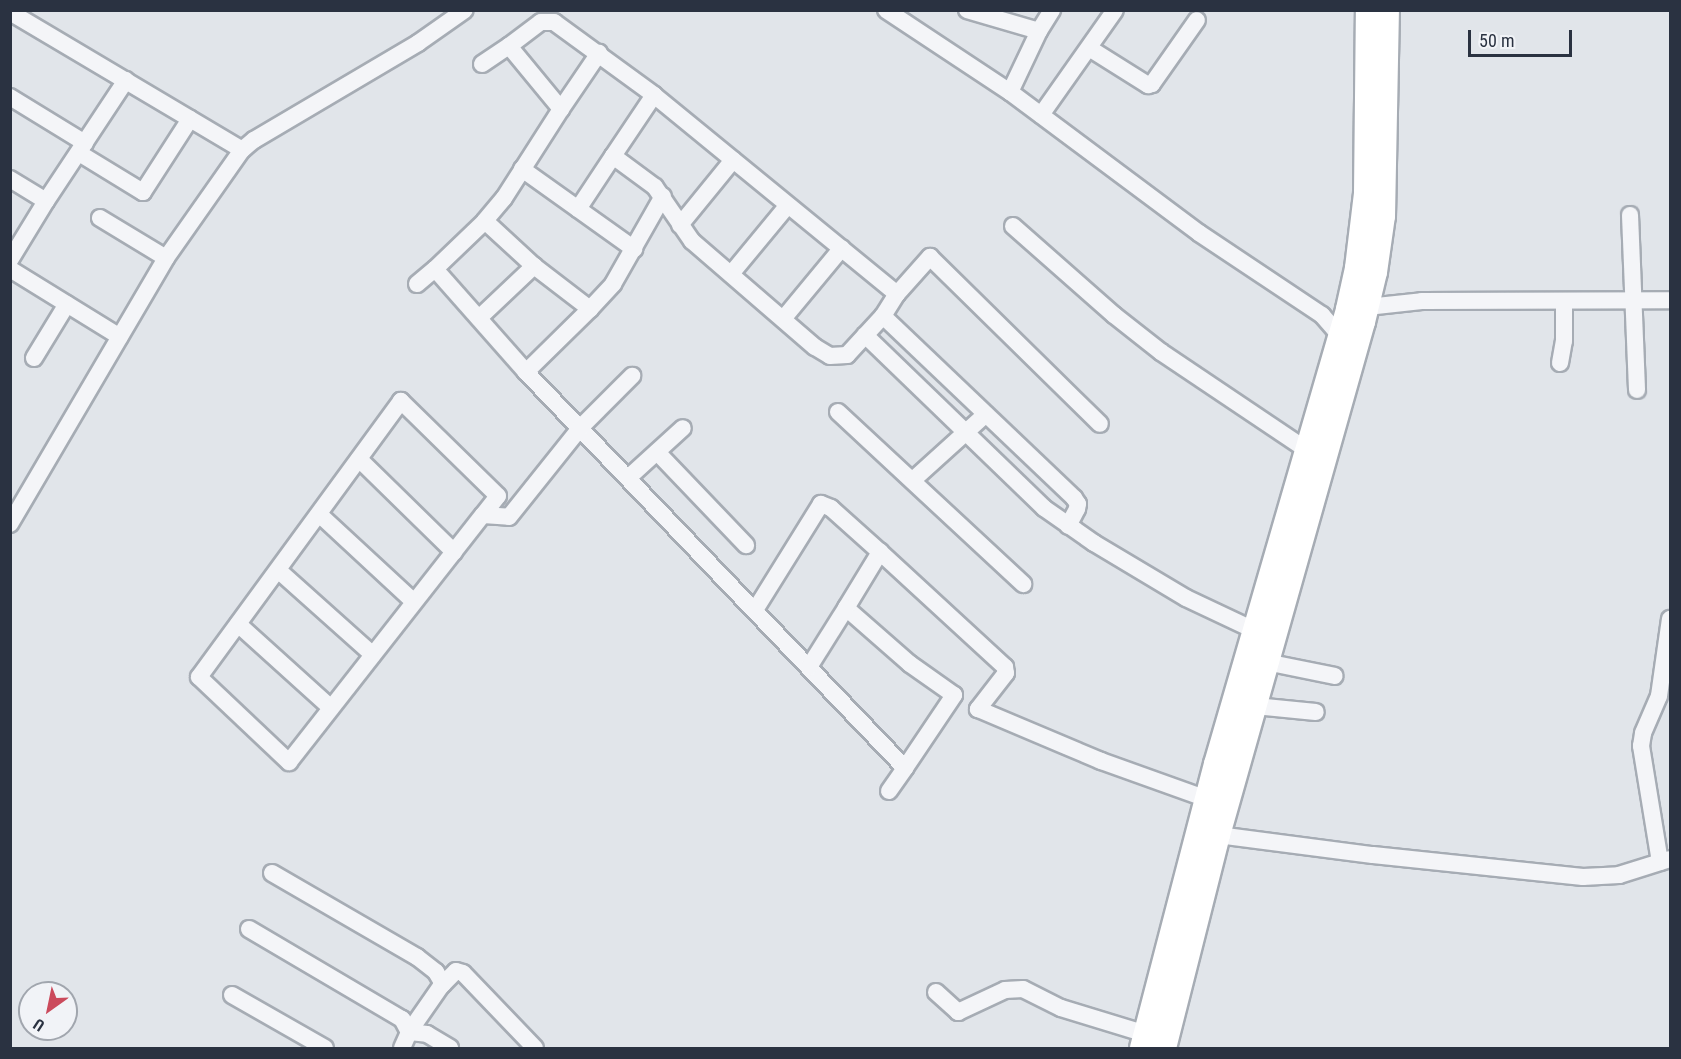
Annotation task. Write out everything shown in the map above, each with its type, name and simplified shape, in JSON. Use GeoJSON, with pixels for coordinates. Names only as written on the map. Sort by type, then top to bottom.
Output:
{"type":"FeatureCollection","features":[{"type":"Feature","properties":{"kind":"street"},"geometry":{"type":"LineString","coordinates":[[10,524],[166,258],[242,150],[254,140],[418,43],[465,10]]}},
{"type":"Feature","properties":{"kind":"street"},"geometry":{"type":"LineString","coordinates":[[885,10],[1010,92],[1199,233],[1322,315],[1346,342]]}},
{"type":"Feature","properties":{"kind":"street"},"geometry":{"type":"LineString","coordinates":[[967,10],[1039,31]]}},
{"type":"Feature","properties":{"kind":"street"},"geometry":{"type":"LineString","coordinates":[[1010,92],[1039,31],[1052,10]]}},
{"type":"Feature","properties":{"kind":"street"},"geometry":{"type":"LineString","coordinates":[[1041,114],[1115,10]]}},
{"type":"Feature","properties":{"kind":"street"},"geometry":{"type":"LineString","coordinates":[[1357,308],[1359,258],[1366,194],[1368,10]]}},
{"type":"Feature","properties":{"kind":"street"},"geometry":{"type":"LineString","coordinates":[[1151,1044],[1207,799],[1254,630],[1307,450],[1346,342],[1383,216],[1387,10]]}},
{"type":"Feature","properties":{"kind":"street"},"geometry":{"type":"LineString","coordinates":[[10,12],[242,150]]}},
{"type":"Feature","properties":{"kind":"street"},"geometry":{"type":"LineString","coordinates":[[482,63],[545,20],[570,31],[654,95],[897,294]]}},
{"type":"Feature","properties":{"kind":"street"},"geometry":{"type":"LineString","coordinates":[[1089,48],[1148,85],[1152,84],[1197,20]]}},
{"type":"Feature","properties":{"kind":"street"},"geometry":{"type":"LineString","coordinates":[[509,46],[561,109]]}},
{"type":"Feature","properties":{"kind":"street"},"geometry":{"type":"LineString","coordinates":[[417,284],[485,221],[598,53]]}},
{"type":"Feature","properties":{"kind":"street"},"geometry":{"type":"LineString","coordinates":[[10,260],[126,80]]}},
{"type":"Feature","properties":{"kind":"street"},"geometry":{"type":"LineString","coordinates":[[578,209],[654,95]]}},
{"type":"Feature","properties":{"kind":"street"},"geometry":{"type":"LineString","coordinates":[[10,98],[143,192],[190,119]]}},
{"type":"Feature","properties":{"kind":"street"},"geometry":{"type":"LineString","coordinates":[[613,156],[647,180],[663,196],[693,241],[783,319],[830,356],[840,358],[847,355],[884,316],[897,294],[930,257],[1100,424]]}},
{"type":"Feature","properties":{"kind":"street"},"geometry":{"type":"LineString","coordinates":[[681,225],[733,160]]}},
{"type":"Feature","properties":{"kind":"street"},"geometry":{"type":"LineString","coordinates":[[522,169],[634,249]]}},
{"type":"Feature","properties":{"kind":"street"},"geometry":{"type":"LineString","coordinates":[[10,179],[46,201]]}},
{"type":"Feature","properties":{"kind":"street"},"geometry":{"type":"LineString","coordinates":[[526,372],[613,284],[663,196]]}},
{"type":"Feature","properties":{"kind":"street"},"geometry":{"type":"LineString","coordinates":[[730,274],[788,205]]}},
{"type":"Feature","properties":{"kind":"street"},"geometry":{"type":"LineString","coordinates":[[1629,215],[1637,390]]}},
{"type":"Feature","properties":{"kind":"street"},"geometry":{"type":"LineString","coordinates":[[100,218],[166,258]]}},
{"type":"Feature","properties":{"kind":"street"},"geometry":{"type":"LineString","coordinates":[[485,221],[534,266],[590,309]]}},
{"type":"Feature","properties":{"kind":"street"},"geometry":{"type":"LineString","coordinates":[[1013,226],[1105,308],[1161,352],[1307,450]]}},
{"type":"Feature","properties":{"kind":"street"},"geometry":{"type":"LineString","coordinates":[[783,319],[842,248]]}},
{"type":"Feature","properties":{"kind":"street"},"geometry":{"type":"LineString","coordinates":[[479,318],[534,266]]}},
{"type":"Feature","properties":{"kind":"street"},"geometry":{"type":"LineString","coordinates":[[10,269],[120,337]]}},
{"type":"Feature","properties":{"kind":"street"},"geometry":{"type":"LineString","coordinates":[[435,269],[526,372],[905,768]]}},
{"type":"Feature","properties":{"kind":"street"},"geometry":{"type":"LineString","coordinates":[[1357,308],[1422,301],[1671,300]]}},
{"type":"Feature","properties":{"kind":"street"},"geometry":{"type":"LineString","coordinates":[[1560,363],[1564,341],[1564,302]]}},
{"type":"Feature","properties":{"kind":"street"},"geometry":{"type":"LineString","coordinates":[[34,358],[67,304]]}},
{"type":"Feature","properties":{"kind":"street"},"geometry":{"type":"LineString","coordinates":[[884,316],[1074,498],[1078,504],[1077,509],[1068,526]]}},
{"type":"Feature","properties":{"kind":"street"},"geometry":{"type":"LineString","coordinates":[[865,335],[1044,508],[1068,526],[1186,598],[1254,630]]}},
{"type":"Feature","properties":{"kind":"street"},"geometry":{"type":"LineString","coordinates":[[1151,1044],[1218,835],[1255,706],[1346,342]]}},
{"type":"Feature","properties":{"kind":"street"},"geometry":{"type":"LineString","coordinates":[[483,515],[509,517],[580,428],[632,376]]}},
{"type":"Feature","properties":{"kind":"street"},"geometry":{"type":"LineString","coordinates":[[401,401],[498,496],[289,762],[199,677],[359,459],[401,401]]}},
{"type":"Feature","properties":{"kind":"street"},"geometry":{"type":"LineString","coordinates":[[838,412],[1023,584]]}},
{"type":"Feature","properties":{"kind":"street"},"geometry":{"type":"LineString","coordinates":[[913,480],[986,414]]}},
{"type":"Feature","properties":{"kind":"street"},"geometry":{"type":"LineString","coordinates":[[628,478],[683,428]]}},
{"type":"Feature","properties":{"kind":"street"},"geometry":{"type":"LineString","coordinates":[[657,452],[746,545]]}},
{"type":"Feature","properties":{"kind":"street"},"geometry":{"type":"LineString","coordinates":[[359,459],[454,552]]}},
{"type":"Feature","properties":{"kind":"street"},"geometry":{"type":"LineString","coordinates":[[755,610],[821,504],[831,508],[1005,667],[1006,673],[978,709]]}},
{"type":"Feature","properties":{"kind":"street"},"geometry":{"type":"LineString","coordinates":[[319,514],[414,602]]}},
{"type":"Feature","properties":{"kind":"street"},"geometry":{"type":"LineString","coordinates":[[810,667],[880,552]]}},
{"type":"Feature","properties":{"kind":"street"},"geometry":{"type":"LineString","coordinates":[[278,570],[373,655]]}},
{"type":"Feature","properties":{"kind":"street"},"geometry":{"type":"LineString","coordinates":[[846,608],[910,664],[978,709],[1101,761],[1207,799]]}},
{"type":"Feature","properties":{"kind":"street"},"geometry":{"type":"LineString","coordinates":[[1218,835],[1373,855],[1583,877],[1619,875],[1666,861],[1641,746],[1643,733],[1659,696],[1671,619]]}},
{"type":"Feature","properties":{"kind":"street"},"geometry":{"type":"LineString","coordinates":[[238,624],[331,708]]}},
{"type":"Feature","properties":{"kind":"street"},"geometry":{"type":"LineString","coordinates":[[1266,662],[1335,676]]}},
{"type":"Feature","properties":{"kind":"street"},"geometry":{"type":"LineString","coordinates":[[889,791],[954,695]]}},
{"type":"Feature","properties":{"kind":"street"},"geometry":{"type":"LineString","coordinates":[[1255,706],[1316,712]]}},
{"type":"Feature","properties":{"kind":"street"},"geometry":{"type":"LineString","coordinates":[[272,873],[417,957],[436,972],[443,984]]}},
{"type":"Feature","properties":{"kind":"street"},"geometry":{"type":"LineString","coordinates":[[249,929],[402,1019],[409,1032]]}},
{"type":"Feature","properties":{"kind":"street"},"geometry":{"type":"LineString","coordinates":[[402,1048],[409,1032],[443,984],[456,971],[463,973],[534,1048]]}},
{"type":"Feature","properties":{"kind":"street"},"geometry":{"type":"LineString","coordinates":[[936,992],[954,1010],[964,1012],[1005,990],[1023,989],[1061,1008],[1151,1044]]}},
{"type":"Feature","properties":{"kind":"street"},"geometry":{"type":"LineString","coordinates":[[232,995],[325,1048]]}},
{"type":"Feature","properties":{"kind":"street"},"geometry":{"type":"LineString","coordinates":[[409,1032],[427,1034],[450,1048]]}}]}
